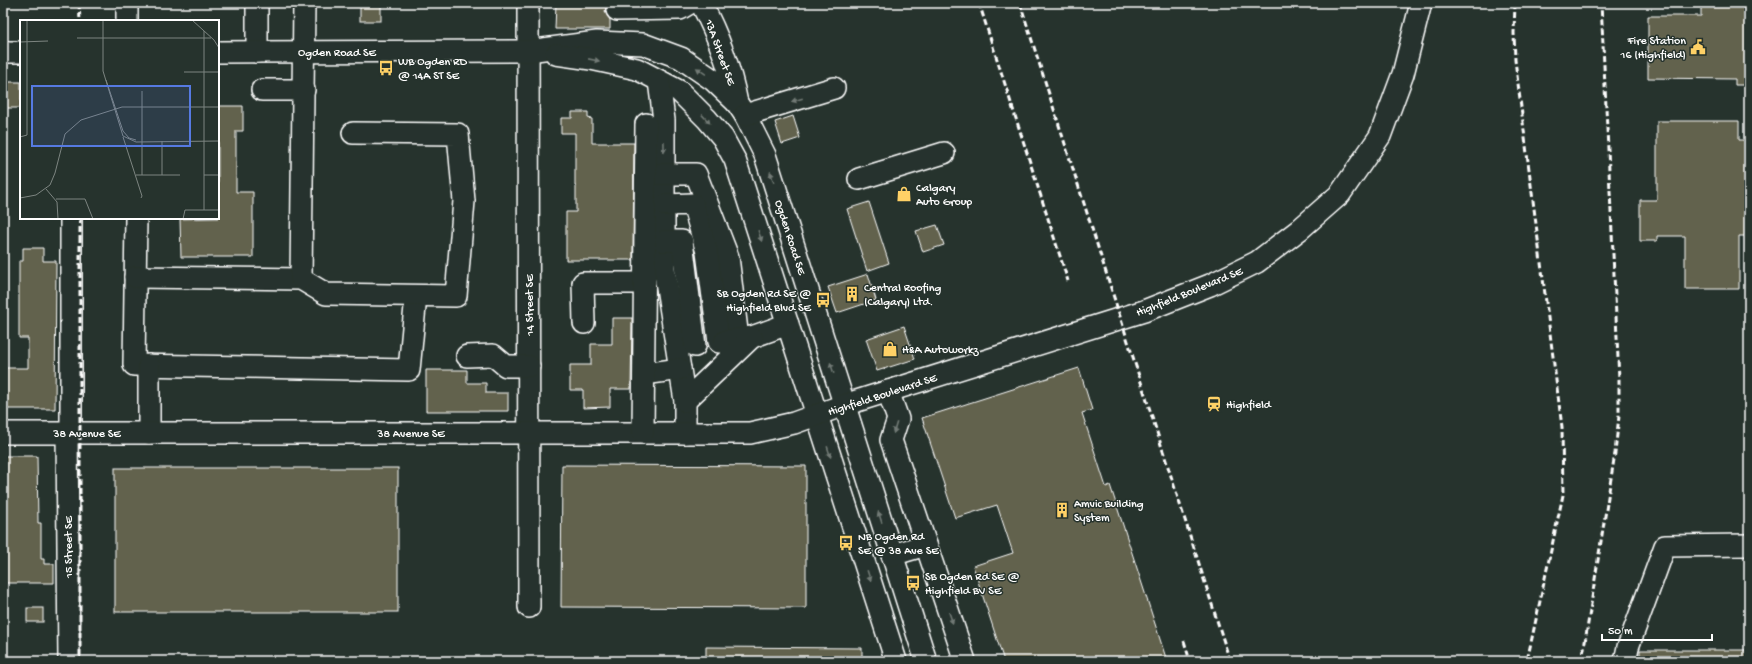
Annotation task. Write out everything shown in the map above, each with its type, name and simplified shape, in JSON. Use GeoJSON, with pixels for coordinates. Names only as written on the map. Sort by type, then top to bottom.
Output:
{"type":"FeatureCollection","features":[{"type":"Feature","properties":{"kind":"street"},"geometry":{"type":"LineString","coordinates":[[301,279],[304,3]]}},
{"type":"Feature","properties":{"kind":"street","name":"14 Street SE"},"geometry":{"type":"LineString","coordinates":[[528,3],[529,607]]}},
{"type":"Feature","properties":{"kind":"street"},"geometry":{"type":"LineString","coordinates":[[617,10],[680,9],[690,3]]}},
{"type":"Feature","properties":{"kind":"street","name":"13A Street SE"},"geometry":{"type":"LineString","coordinates":[[701,3],[717,35],[741,109]]}},
{"type":"Feature","properties":{"kind":"street","name":"Highfield Boulevard SE"},"geometry":{"type":"LineString","coordinates":[[817,415],[888,391],[1144,311],[1210,285],[1257,262],[1299,230],[1340,194],[1380,136],[1403,74],[1421,3]]}},
{"type":"Feature","properties":{"kind":"street"},"geometry":{"type":"LineString","coordinates":[[257,8],[257,52]]}},
{"type":"Feature","properties":{"kind":"street","name":"Ogden Road SE"},"geometry":{"type":"LineString","coordinates":[[219,52],[528,51],[597,42],[643,44],[681,58],[713,80],[741,109],[765,155],[926,661]]}},
{"type":"Feature","properties":{"kind":"street","name":"Ogden Road SE"},"geometry":{"type":"LineString","coordinates":[[528,51],[591,59],[637,69],[679,91],[707,118],[723,138],[735,160],[896,661]]}},
{"type":"Feature","properties":{"kind":"street"},"geometry":{"type":"LineString","coordinates":[[3,52],[20,52]]}},
{"type":"Feature","properties":{"kind":"street"},"geometry":{"type":"LineString","coordinates":[[643,433],[644,374],[651,273],[655,174],[664,120],[659,81]]}},
{"type":"Feature","properties":{"kind":"street"},"geometry":{"type":"LineString","coordinates":[[741,109],[834,88]]}},
{"type":"Feature","properties":{"kind":"street"},"geometry":{"type":"LineString","coordinates":[[262,90],[304,90]]}},
{"type":"Feature","properties":{"kind":"street"},"geometry":{"type":"LineString","coordinates":[[646,124],[655,174],[664,205],[664,241],[651,273],[675,343]]}},
{"type":"Feature","properties":{"kind":"street"},"geometry":{"type":"LineString","coordinates":[[135,277],[301,279],[326,294],[456,296],[464,200],[458,134],[353,133]]}},
{"type":"Feature","properties":{"kind":"street"},"geometry":{"type":"LineString","coordinates":[[859,178],[944,153]]}},
{"type":"Feature","properties":{"kind":"street"},"geometry":{"type":"LineString","coordinates":[[655,174],[696,174],[728,257],[736,339]]}},
{"type":"Feature","properties":{"kind":"street"},"geometry":{"type":"LineString","coordinates":[[664,205],[693,204],[707,252],[736,339]]}},
{"type":"Feature","properties":{"kind":"street","name":"15 Street SE"},"geometry":{"type":"LineString","coordinates":[[69,661],[71,219]]}},
{"type":"Feature","properties":{"kind":"street"},"geometry":{"type":"LineString","coordinates":[[136,219],[134,365],[409,370],[416,296]]}},
{"type":"Feature","properties":{"kind":"street"},"geometry":{"type":"LineString","coordinates":[[664,241],[682,241],[675,343],[685,433]]}},
{"type":"Feature","properties":{"kind":"street"},"geometry":{"type":"LineString","coordinates":[[584,323],[583,283],[651,273]]}},
{"type":"Feature","properties":{"kind":"street"},"geometry":{"type":"LineString","coordinates":[[675,343],[736,339],[788,324]]}},
{"type":"Feature","properties":{"kind":"street"},"geometry":{"type":"LineString","coordinates":[[680,382],[736,339]]}},
{"type":"Feature","properties":{"kind":"street"},"geometry":{"type":"LineString","coordinates":[[467,356],[493,356],[506,366],[529,366]]}},
{"type":"Feature","properties":{"kind":"street"},"geometry":{"type":"LineString","coordinates":[[149,365],[149,433]]}},
{"type":"Feature","properties":{"kind":"street"},"geometry":{"type":"LineString","coordinates":[[644,374],[680,382]]}},
{"type":"Feature","properties":{"kind":"street"},"geometry":{"type":"LineString","coordinates":[[888,391],[898,419],[891,440],[965,661]]}},
{"type":"Feature","properties":{"kind":"street","name":"38 Avenue SE"},"geometry":{"type":"LineString","coordinates":[[3,433],[750,433],[772,429],[817,415]]}},
{"type":"Feature","properties":{"kind":"street"},"geometry":{"type":"LineString","coordinates":[[892,556],[926,545]]}},
{"type":"Feature","properties":{"kind":"street"},"geometry":{"type":"LineString","coordinates":[[1626,661],[1628,647],[1665,546],[1749,545]]}},
{"type":"Feature","properties":{"kind":"building"},"geometry":{"type":"Polygon","coordinates":[[[360,3],[381,3],[381,21],[360,21],[360,3]]]}},
{"type":"Feature","properties":{"kind":"building"},"geometry":{"type":"Polygon","coordinates":[[[556,3],[608,3],[605,11],[610,20],[610,29],[555,29],[556,3]]]}},
{"type":"Feature","properties":{"kind":"building","name":"Fire Station 16 (Highfield)"},"geometry":{"type":"Polygon","coordinates":[[[1701,3],[1749,3],[1749,85],[1735,85],[1735,79],[1648,78],[1648,16],[1701,16],[1701,3]]]}},
{"type":"Feature","properties":{"kind":"building"},"geometry":{"type":"Polygon","coordinates":[[[3,82],[20,82],[20,108],[3,108],[3,82]]]}},
{"type":"Feature","properties":{"kind":"building"},"geometry":{"type":"Polygon","coordinates":[[[219,106],[243,106],[243,131],[236,131],[236,192],[253,192],[253,257],[181,257],[180,219],[219,219],[219,106]]]}},
{"type":"Feature","properties":{"kind":"building"},"geometry":{"type":"Polygon","coordinates":[[[572,112],[588,112],[588,118],[592,119],[592,143],[634,143],[633,260],[566,260],[566,212],[576,212],[575,133],[561,133],[561,118],[572,118],[572,112]]]}},
{"type":"Feature","properties":{"kind":"building"},"geometry":{"type":"Polygon","coordinates":[[[793,116],[800,138],[782,144],[775,122],[793,116]]]}},
{"type":"Feature","properties":{"kind":"building"},"geometry":{"type":"Polygon","coordinates":[[[1657,121],[1739,121],[1739,140],[1749,140],[1749,236],[1739,236],[1739,289],[1685,289],[1685,236],[1657,236],[1657,241],[1640,241],[1640,200],[1657,200],[1657,121]]]}},
{"type":"Feature","properties":{"kind":"building"},"geometry":{"type":"Polygon","coordinates":[[[869,202],[889,263],[867,271],[847,209],[869,202]]]}},
{"type":"Feature","properties":{"kind":"building"},"geometry":{"type":"Polygon","coordinates":[[[937,225],[944,245],[923,252],[916,231],[937,225]]]}},
{"type":"Feature","properties":{"kind":"building"},"geometry":{"type":"Polygon","coordinates":[[[23,248],[43,248],[43,261],[56,261],[55,409],[3,409],[3,368],[28,368],[28,338],[19,338],[19,261],[23,261],[23,248]]]}},
{"type":"Feature","properties":{"kind":"building","name":"Central Roofing (Calgary) Ltd."},"geometry":{"type":"Polygon","coordinates":[[[868,274],[876,300],[837,313],[828,287],[868,274]]]}},
{"type":"Feature","properties":{"kind":"building"},"geometry":{"type":"Polygon","coordinates":[[[612,318],[632,318],[631,389],[610,389],[610,407],[583,408],[583,390],[570,390],[570,365],[591,365],[591,344],[612,344],[612,318]]]}},
{"type":"Feature","properties":{"kind":"building","name":"H&A Autoworkz"},"geometry":{"type":"Polygon","coordinates":[[[904,326],[915,359],[877,371],[866,339],[904,326]]]}},
{"type":"Feature","properties":{"kind":"building","name":"Amvic Building System"},"geometry":{"type":"Polygon","coordinates":[[[1079,368],[1092,410],[1082,413],[1106,487],[1110,485],[1167,661],[1004,661],[973,566],[1013,553],[997,505],[955,518],[922,418],[1079,368]]]}},
{"type":"Feature","properties":{"kind":"building"},"geometry":{"type":"Polygon","coordinates":[[[426,370],[467,370],[467,383],[486,383],[486,393],[508,393],[508,411],[426,411],[426,370]]]}},
{"type":"Feature","properties":{"kind":"building"},"geometry":{"type":"Polygon","coordinates":[[[3,456],[37,456],[38,523],[41,523],[41,559],[44,559],[44,564],[54,564],[54,583],[3,583],[3,456]]]}},
{"type":"Feature","properties":{"kind":"building"},"geometry":{"type":"Polygon","coordinates":[[[562,465],[806,466],[806,608],[561,607],[562,465]]]}},
{"type":"Feature","properties":{"kind":"building"},"geometry":{"type":"Polygon","coordinates":[[[115,468],[398,468],[398,612],[115,612],[115,468]]]}},
{"type":"Feature","properties":{"kind":"building"},"geometry":{"type":"Polygon","coordinates":[[[27,608],[43,608],[43,622],[27,622],[27,608]]]}},
{"type":"Feature","properties":{"kind":"building"},"geometry":{"type":"Polygon","coordinates":[[[706,647],[862,648],[862,661],[706,661],[706,647]]]}},
{"type":"Feature","properties":{"kind":"building"},"geometry":{"type":"Polygon","coordinates":[[[1640,650],[1749,650],[1749,661],[1640,661],[1640,650]]]}},
{"type":"Feature","properties":{"kind":"railway"},"geometry":{"type":"LineString","coordinates":[[79,3],[80,20]]}},
{"type":"Feature","properties":{"kind":"railway"},"geometry":{"type":"LineString","coordinates":[[979,3],[1068,281]]}},
{"type":"Feature","properties":{"kind":"railway"},"geometry":{"type":"LineString","coordinates":[[1020,3],[1230,661]]}},
{"type":"Feature","properties":{"kind":"railway"},"geometry":{"type":"LineString","coordinates":[[1515,3],[1515,60],[1562,427],[1563,495],[1527,661]]}},
{"type":"Feature","properties":{"kind":"railway"},"geometry":{"type":"LineString","coordinates":[[1582,661],[1615,453],[1619,416],[1619,379],[1601,3]]}},
{"type":"Feature","properties":{"kind":"railway"},"geometry":{"type":"LineString","coordinates":[[80,219],[80,661]]}},
{"type":"Feature","properties":{"kind":"railway"},"geometry":{"type":"LineString","coordinates":[[1184,641],[1190,661]]}},
{"type":"Feature","properties":{"kind":"place","name":"Fire Station 16 (Highfield)"},"geometry":{"type":"Point","coordinates":[1698,47]}},
{"type":"Feature","properties":{"kind":"place","name":"WB Ogden RD @ 14A ST SE"},"geometry":{"type":"Point","coordinates":[386,68]}},
{"type":"Feature","properties":{"kind":"place","name":"Calgary Auto Group"},"geometry":{"type":"Point","coordinates":[904,194]}},
{"type":"Feature","properties":{"kind":"place","name":"Central Roofing (Calgary) Ltd."},"geometry":{"type":"Point","coordinates":[852,294]}},
{"type":"Feature","properties":{"kind":"place","name":"SB Ogden Rd SE @ Highfield Blvd SE"},"geometry":{"type":"Point","coordinates":[823,300]}},
{"type":"Feature","properties":{"kind":"place","name":"H&A Autoworkz"},"geometry":{"type":"Point","coordinates":[890,349]}},
{"type":"Feature","properties":{"kind":"place","name":"Highfield"},"geometry":{"type":"Point","coordinates":[1214,404]}},
{"type":"Feature","properties":{"kind":"place","name":"Amvic Building System"},"geometry":{"type":"Point","coordinates":[1062,510]}},
{"type":"Feature","properties":{"kind":"place","name":"NB Ogden Rd SE @ 38 Ave SE"},"geometry":{"type":"Point","coordinates":[846,543]}},
{"type":"Feature","properties":{"kind":"place","name":"SB Ogden Rd SE @ Highfield BV SE"},"geometry":{"type":"Point","coordinates":[913,583]}}]}
